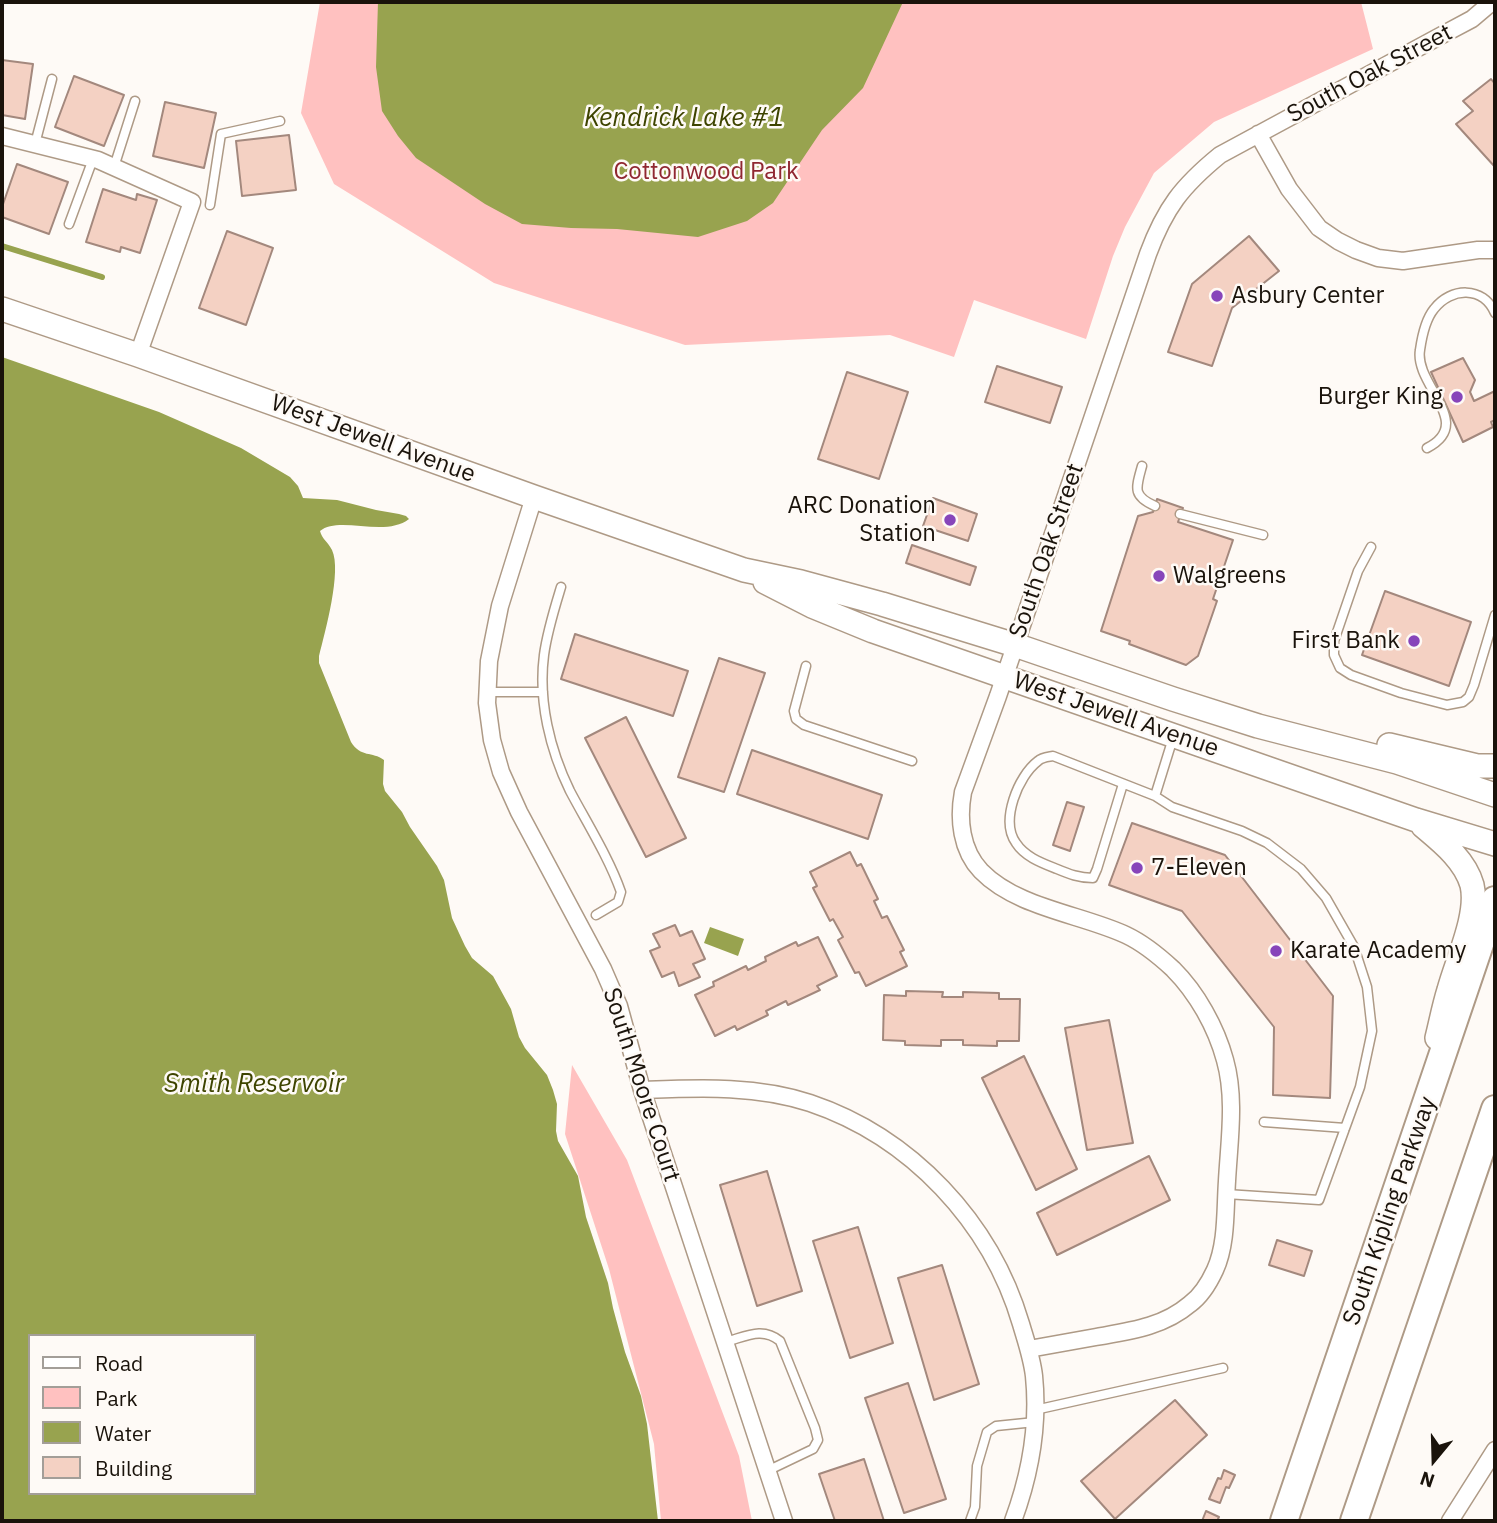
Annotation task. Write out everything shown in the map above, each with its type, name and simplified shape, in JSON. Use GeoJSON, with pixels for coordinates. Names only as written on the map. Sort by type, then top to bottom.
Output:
{"type":"FeatureCollection","features":[{"type":"Feature","properties":{"kind":"main road","name":"West Jewell Avenue"},"geometry":{"type":"LineString","coordinates":[[2,309],[744,570],[835,591],[1015,645],[1258,726],[1397,762],[1495,795]]}},
{"type":"Feature","properties":{"kind":"main road","name":"West Jewell Avenue"},"geometry":{"type":"LineString","coordinates":[[744,570],[790,595],[873,631],[1495,845]]}},
{"type":"Feature","properties":{"kind":"main road"},"geometry":{"type":"LineString","coordinates":[[1289,733],[1349,737],[1404,748],[1445,760],[1476,766],[1495,766]]}},
{"type":"Feature","properties":{"kind":"main road"},"geometry":{"type":"LineString","coordinates":[[1416,820],[1461,863],[1472,885],[1473,902],[1448,992],[1421,1118]]}},
{"type":"Feature","properties":{"kind":"main road","name":"South Kipling Parkway"},"geometry":{"type":"LineString","coordinates":[[1284,1521],[1495,900]]}},
{"type":"Feature","properties":{"kind":"main road"},"geometry":{"type":"LineString","coordinates":[[1354,1521],[1493,1116]]}},
{"type":"Feature","properties":{"kind":"street","name":"South Oak Street"},"geometry":{"type":"LineString","coordinates":[[1028,1349],[1134,1331],[1179,1313],[1206,1287],[1216,1269],[1224,1232],[1231,1102],[1226,1061],[1211,1022],[1174,970],[1143,945],[1126,935],[1031,902],[982,872],[971,858],[964,841],[960,807],[1156,230],[1177,195],[1195,175],[1220,155],[1443,36],[1472,19],[1492,2]]}},
{"type":"Feature","properties":{"kind":"street"},"geometry":{"type":"LineString","coordinates":[[1258,134],[1289,189],[1319,228],[1356,250],[1378,258],[1403,261],[1495,250]]}},
{"type":"Feature","properties":{"kind":"street"},"geometry":{"type":"LineString","coordinates":[[2,135],[93,159],[192,202],[138,355]]}},
{"type":"Feature","properties":{"kind":"street","name":"South Moore Court"},"geometry":{"type":"LineString","coordinates":[[534,497],[500,606],[489,660],[489,723],[496,756],[532,839],[612,990],[642,1090],[784,1521]]}},
{"type":"Feature","properties":{"kind":"street"},"geometry":{"type":"LineString","coordinates":[[642,1090],[719,1088],[753,1091],[780,1095],[835,1112],[885,1139],[929,1173],[960,1209],[981,1237],[1004,1279],[1019,1316],[1034,1374],[1035,1416],[1032,1448],[1013,1521]]}},
{"type":"Feature","properties":{"kind":"street"},"geometry":{"type":"LineString","coordinates":[[1450,1521],[1495,1450]]}},
{"type":"Feature","properties":{"kind":"lane"},"geometry":{"type":"LineString","coordinates":[[35,144],[52,79]]}},
{"type":"Feature","properties":{"kind":"lane"},"geometry":{"type":"LineString","coordinates":[[114,167],[135,101]]}},
{"type":"Feature","properties":{"kind":"lane"},"geometry":{"type":"LineString","coordinates":[[209,205],[221,134],[281,121]]}},
{"type":"Feature","properties":{"kind":"lane"},"geometry":{"type":"LineString","coordinates":[[69,224],[93,159]]}},
{"type":"Feature","properties":{"kind":"lane"},"geometry":{"type":"LineString","coordinates":[[1427,448],[1438,443],[1444,435],[1446,417],[1421,368],[1419,354],[1425,324],[1434,309],[1445,299],[1461,292],[1477,294],[1491,303],[1495,313]]}},
{"type":"Feature","properties":{"kind":"lane"},"geometry":{"type":"LineString","coordinates":[[1142,466],[1138,492],[1143,500],[1155,506]]}},
{"type":"Feature","properties":{"kind":"lane"},"geometry":{"type":"LineString","coordinates":[[1180,514],[1263,535]]}},
{"type":"Feature","properties":{"kind":"lane"},"geometry":{"type":"LineString","coordinates":[[1371,547],[1358,571],[1334,641],[1334,655],[1340,668],[1351,675],[1447,705],[1463,702],[1469,697],[1474,685],[1495,615]]}},
{"type":"Feature","properties":{"kind":"lane"},"geometry":{"type":"LineString","coordinates":[[561,587],[544,656],[543,692],[557,760],[621,892],[618,902],[596,915]]}},
{"type":"Feature","properties":{"kind":"lane"},"geometry":{"type":"LineString","coordinates":[[806,666],[793,711],[796,719],[804,725],[912,761]]}},
{"type":"Feature","properties":{"kind":"lane"},"geometry":{"type":"LineString","coordinates":[[487,692],[543,692]]}},
{"type":"Feature","properties":{"kind":"lane"},"geometry":{"type":"LineString","coordinates":[[1155,796],[1174,735]]}},
{"type":"Feature","properties":{"kind":"lane"},"geometry":{"type":"LineString","coordinates":[[1123,784],[1093,878],[1081,878],[1039,862],[1026,855],[1015,842],[1010,831],[1011,808],[1016,788],[1036,762],[1053,756],[1155,796],[1172,807],[1242,831],[1267,844],[1301,869],[1326,898],[1354,947],[1367,987],[1372,1031],[1360,1087],[1320,1200],[1226,1194]]}},
{"type":"Feature","properties":{"kind":"lane"},"geometry":{"type":"LineString","coordinates":[[1264,1122],[1345,1128]]}},
{"type":"Feature","properties":{"kind":"lane"},"geometry":{"type":"LineString","coordinates":[[725,1342],[761,1332],[780,1341],[815,1428],[818,1440],[813,1449],[767,1471]]}},
{"type":"Feature","properties":{"kind":"lane"},"geometry":{"type":"LineString","coordinates":[[970,1521],[975,1507],[977,1466],[987,1432],[996,1426],[1223,1368]]}},
{"type":"Feature","properties":{"kind":"green space","name":"Cottonwood Park"},"geometry":{"type":"Polygon","coordinates":[[[320,2],[1361,2],[1373,49],[1214,122],[1154,173],[1113,256],[1086,339],[974,300],[954,357],[890,335],[685,345],[494,283],[334,184],[301,113],[320,2]]]}},
{"type":"Feature","properties":{"kind":"green space"},"geometry":{"type":"Polygon","coordinates":[[[572,1065],[627,1160],[739,1456],[752,1521],[661,1521],[654,1444],[609,1269],[565,1134],[572,1065]]]}},
{"type":"Feature","properties":{"kind":"water","name":"Kendrick Lake #1"},"geometry":{"type":"Polygon","coordinates":[[[378,2],[903,2],[863,88],[822,130],[773,203],[747,221],[698,237],[522,224],[485,204],[416,158],[382,111],[376,67],[378,2]]]}},
{"type":"Feature","properties":{"kind":"water","name":"Smith Reservoir"},"geometry":{"type":"Polygon","coordinates":[[[2,357],[159,412],[241,448],[290,477],[303,498],[337,500],[399,514],[409,519],[388,527],[339,525],[320,531],[332,550],[335,572],[332,602],[319,663],[351,742],[359,750],[384,760],[385,791],[437,866],[444,880],[452,918],[465,946],[472,958],[493,976],[511,1009],[519,1037],[547,1075],[553,1090],[557,1104],[558,1141],[578,1176],[586,1217],[608,1283],[625,1352],[641,1396],[647,1424],[658,1521],[2,1521],[2,357]]]}},
{"type":"Feature","properties":{"kind":"water"},"geometry":{"type":"Polygon","coordinates":[[[710,927],[744,939],[738,956],[704,943],[710,927]]]}},
{"type":"Feature","properties":{"kind":"building"},"geometry":{"type":"Polygon","coordinates":[[[2,60],[33,64],[25,119],[2,115],[2,60]]]}},
{"type":"Feature","properties":{"kind":"building"},"geometry":{"type":"Polygon","coordinates":[[[74,76],[124,95],[104,146],[55,127],[74,76]]]}},
{"type":"Feature","properties":{"kind":"building"},"geometry":{"type":"Polygon","coordinates":[[[1491,79],[1495,84],[1495,167],[1456,124],[1473,111],[1463,101],[1491,79]]]}},
{"type":"Feature","properties":{"kind":"building"},"geometry":{"type":"Polygon","coordinates":[[[165,102],[216,113],[204,168],[153,156],[165,102]]]}},
{"type":"Feature","properties":{"kind":"building"},"geometry":{"type":"Polygon","coordinates":[[[289,135],[296,190],[242,196],[236,141],[289,135]]]}},
{"type":"Feature","properties":{"kind":"building"},"geometry":{"type":"Polygon","coordinates":[[[17,164],[68,182],[49,234],[2,217],[2,207],[17,164]]]}},
{"type":"Feature","properties":{"kind":"building"},"geometry":{"type":"Polygon","coordinates":[[[103,189],[136,200],[137,194],[157,200],[140,253],[121,247],[120,252],[86,242],[103,189]]]}},
{"type":"Feature","properties":{"kind":"building"},"geometry":{"type":"Polygon","coordinates":[[[227,231],[273,248],[246,325],[199,308],[227,231]]]}},
{"type":"Feature","properties":{"kind":"building","name":"Asbury Center"},"geometry":{"type":"Polygon","coordinates":[[[1249,236],[1279,271],[1232,308],[1212,366],[1168,352],[1192,284],[1249,236]]]}},
{"type":"Feature","properties":{"kind":"building","name":"Burger King"},"geometry":{"type":"Polygon","coordinates":[[[1463,358],[1475,380],[1470,392],[1474,401],[1495,391],[1495,420],[1491,422],[1493,427],[1463,442],[1431,372],[1463,358]]]}},
{"type":"Feature","properties":{"kind":"building"},"geometry":{"type":"Polygon","coordinates":[[[997,366],[1062,387],[1050,423],[985,402],[997,366]]]}},
{"type":"Feature","properties":{"kind":"building"},"geometry":{"type":"Polygon","coordinates":[[[847,372],[908,392],[879,479],[818,459],[847,372]]]}},
{"type":"Feature","properties":{"kind":"building","name":"ARC Donation Station"},"geometry":{"type":"Polygon","coordinates":[[[933,498],[977,514],[968,541],[923,526],[933,498]]]}},
{"type":"Feature","properties":{"kind":"building","name":"Walgreens"},"geometry":{"type":"Polygon","coordinates":[[[1157,499],[1183,508],[1178,522],[1233,540],[1213,599],[1217,601],[1198,656],[1186,665],[1101,631],[1138,516],[1153,512],[1157,499]]]}},
{"type":"Feature","properties":{"kind":"building"},"geometry":{"type":"Polygon","coordinates":[[[912,545],[976,567],[970,585],[906,563],[912,545]]]}},
{"type":"Feature","properties":{"kind":"building"},"geometry":{"type":"Polygon","coordinates":[[[1385,591],[1471,622],[1449,686],[1362,655],[1385,591]]]}},
{"type":"Feature","properties":{"kind":"building"},"geometry":{"type":"Polygon","coordinates":[[[575,634],[688,671],[673,716],[561,679],[575,634]]]}},
{"type":"Feature","properties":{"kind":"building"},"geometry":{"type":"Polygon","coordinates":[[[719,658],[765,673],[724,792],[678,777],[719,658]]]}},
{"type":"Feature","properties":{"kind":"building"},"geometry":{"type":"Polygon","coordinates":[[[626,717],[686,838],[646,857],[585,738],[626,717]]]}},
{"type":"Feature","properties":{"kind":"building"},"geometry":{"type":"Polygon","coordinates":[[[752,750],[882,795],[868,839],[737,794],[752,750]]]}},
{"type":"Feature","properties":{"kind":"building"},"geometry":{"type":"Polygon","coordinates":[[[1067,802],[1084,807],[1070,851],[1053,845],[1067,802]]]}},
{"type":"Feature","properties":{"kind":"building"},"geometry":{"type":"Polygon","coordinates":[[[1132,823],[1225,855],[1333,996],[1330,1098],[1273,1095],[1274,1027],[1182,911],[1109,885],[1132,823]]]}},
{"type":"Feature","properties":{"kind":"building"},"geometry":{"type":"Polygon","coordinates":[[[850,852],[857,866],[861,864],[878,899],[874,901],[882,918],[887,916],[904,950],[900,952],[907,966],[866,986],[859,972],[855,973],[838,940],[843,937],[833,919],[830,921],[813,888],[817,886],[810,872],[850,852]]]}},
{"type":"Feature","properties":{"kind":"building"},"geometry":{"type":"Polygon","coordinates":[[[675,925],[680,936],[692,931],[705,959],[693,964],[700,977],[679,986],[674,972],[662,977],[650,951],[660,947],[653,934],[675,925]]]}},
{"type":"Feature","properties":{"kind":"building"},"geometry":{"type":"Polygon","coordinates":[[[818,937],[837,976],[817,986],[820,990],[788,1005],[786,1001],[766,1011],[768,1015],[737,1030],[735,1026],[715,1036],[695,995],[714,986],[713,982],[746,966],[748,970],[766,961],[765,957],[796,942],[798,946],[818,937]]]}},
{"type":"Feature","properties":{"kind":"building"},"geometry":{"type":"Polygon","coordinates":[[[906,991],[943,992],[942,997],[963,997],[963,992],[999,993],[999,999],[1020,999],[1019,1041],[997,1041],[997,1046],[963,1045],[963,1040],[941,1040],[941,1046],[905,1045],[905,1041],[883,1040],[884,995],[906,996],[906,991]]]}},
{"type":"Feature","properties":{"kind":"building"},"geometry":{"type":"Polygon","coordinates":[[[1109,1020],[1133,1143],[1087,1150],[1065,1028],[1109,1020]]]}},
{"type":"Feature","properties":{"kind":"building"},"geometry":{"type":"Polygon","coordinates":[[[1024,1056],[1077,1169],[1036,1190],[982,1078],[1024,1056]]]}},
{"type":"Feature","properties":{"kind":"building"},"geometry":{"type":"Polygon","coordinates":[[[1149,1156],[1170,1200],[1057,1255],[1037,1213],[1149,1156]]]}},
{"type":"Feature","properties":{"kind":"building"},"geometry":{"type":"Polygon","coordinates":[[[767,1171],[802,1291],[757,1306],[720,1185],[767,1171]]]}},
{"type":"Feature","properties":{"kind":"building"},"geometry":{"type":"Polygon","coordinates":[[[858,1227],[893,1343],[850,1358],[813,1241],[858,1227]]]}},
{"type":"Feature","properties":{"kind":"building"},"geometry":{"type":"Polygon","coordinates":[[[1277,1240],[1312,1251],[1304,1276],[1269,1265],[1277,1240]]]}},
{"type":"Feature","properties":{"kind":"building"},"geometry":{"type":"Polygon","coordinates":[[[942,1265],[979,1384],[934,1400],[898,1278],[942,1265]]]}},
{"type":"Feature","properties":{"kind":"building"},"geometry":{"type":"Polygon","coordinates":[[[908,1383],[946,1499],[904,1513],[865,1398],[908,1383]]]}},
{"type":"Feature","properties":{"kind":"building"},"geometry":{"type":"Polygon","coordinates":[[[1175,1400],[1207,1435],[1115,1519],[1081,1481],[1175,1400]]]}},
{"type":"Feature","properties":{"kind":"building"},"geometry":{"type":"Polygon","coordinates":[[[864,1459],[884,1521],[835,1521],[819,1474],[864,1459]]]}},
{"type":"Feature","properties":{"kind":"building"},"geometry":{"type":"Polygon","coordinates":[[[1224,1470],[1235,1475],[1229,1488],[1226,1487],[1220,1503],[1209,1499],[1224,1470]]]}},
{"type":"Feature","properties":{"kind":"building"},"geometry":{"type":"Polygon","coordinates":[[[1206,1511],[1219,1517],[1217,1521],[1202,1521],[1206,1511]]]}},
{"type":"Feature","properties":{"kind":"waterway"},"geometry":{"type":"LineString","coordinates":[[2,246],[102,277]]}},
{"type":"Feature","properties":{"kind":"place","name":"Asbury Center"},"geometry":{"type":"Point","coordinates":[1217,296]}},
{"type":"Feature","properties":{"kind":"place","name":"Burger King"},"geometry":{"type":"Point","coordinates":[1457,397]}},
{"type":"Feature","properties":{"kind":"place","name":"ARC Donation Station"},"geometry":{"type":"Point","coordinates":[950,520]}},
{"type":"Feature","properties":{"kind":"place","name":"Walgreens"},"geometry":{"type":"Point","coordinates":[1159,576]}},
{"type":"Feature","properties":{"kind":"place","name":"First Bank"},"geometry":{"type":"Point","coordinates":[1414,641]}},
{"type":"Feature","properties":{"kind":"place","name":"7-Eleven"},"geometry":{"type":"Point","coordinates":[1137,868]}},
{"type":"Feature","properties":{"kind":"place","name":"Karate Academy"},"geometry":{"type":"Point","coordinates":[1276,951]}}]}
